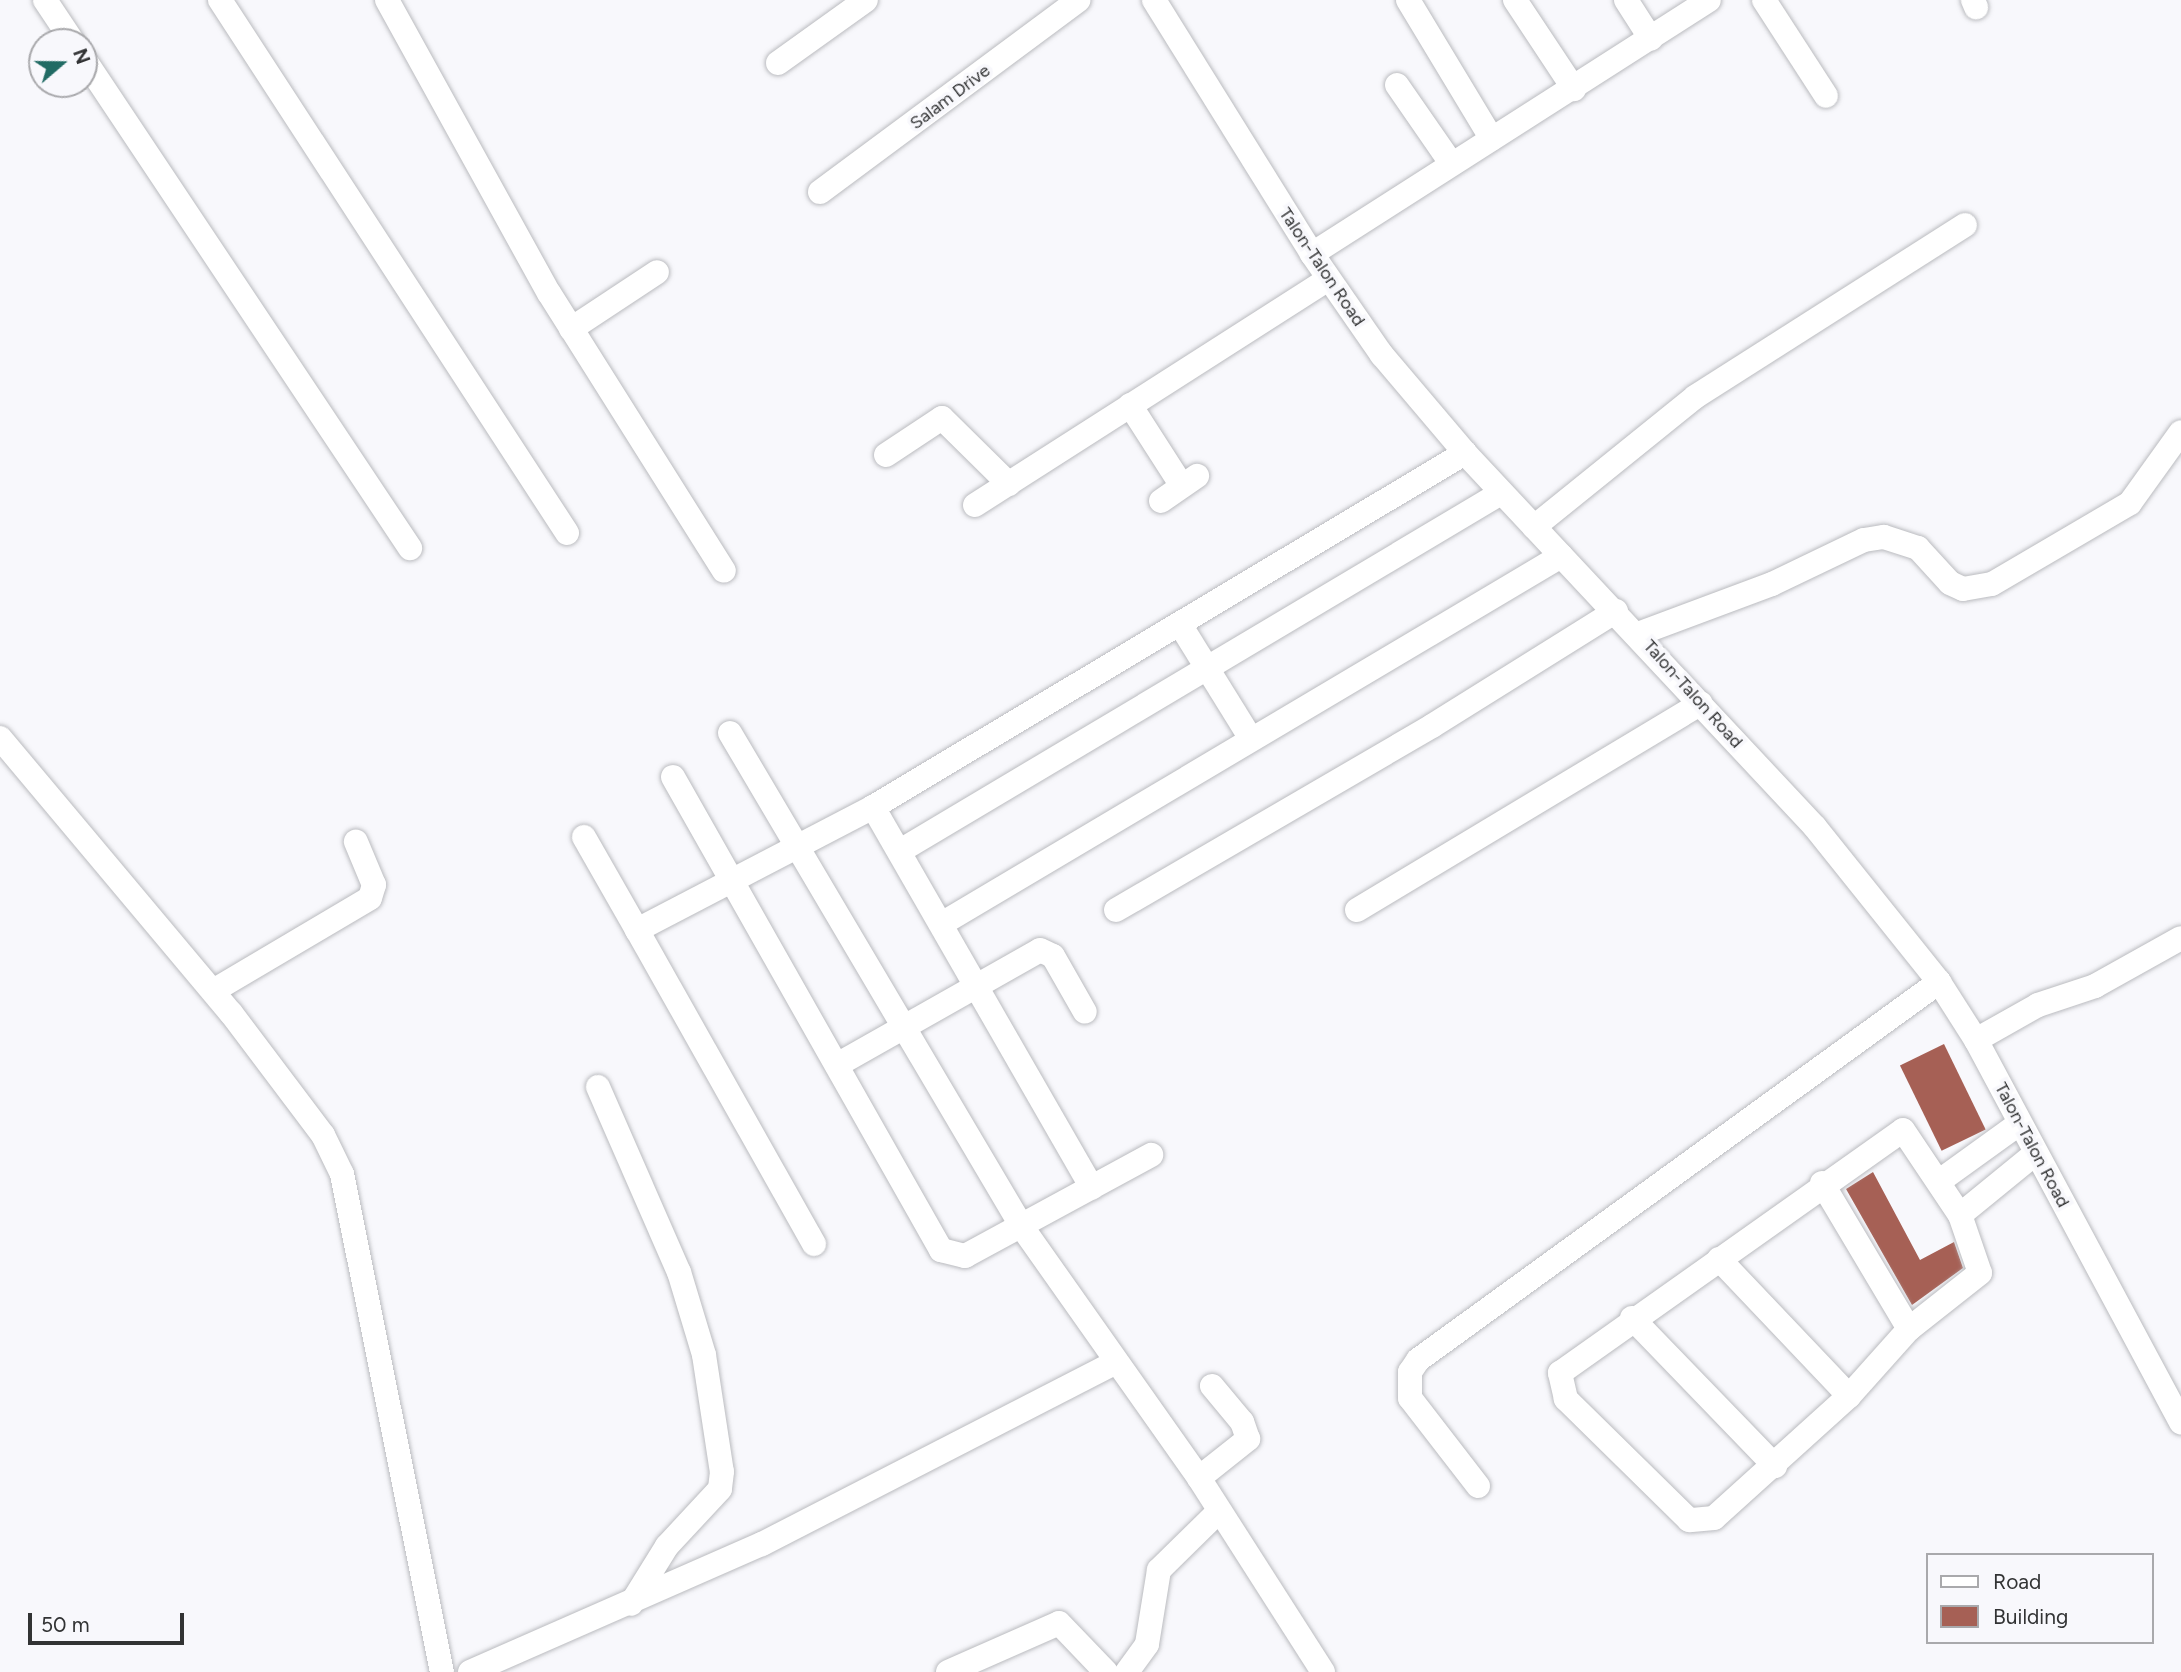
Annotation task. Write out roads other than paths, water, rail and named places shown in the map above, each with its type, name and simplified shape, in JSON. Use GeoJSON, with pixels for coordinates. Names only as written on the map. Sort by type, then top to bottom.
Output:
{"type":"FeatureCollection","features":[{"type":"Feature","properties":{"kind":"street"},"geometry":{"type":"LineString","coordinates":[[45,0],[64,28]]}},
{"type":"Feature","properties":{"kind":"street"},"geometry":{"type":"LineString","coordinates":[[220,0],[566,533]]}},
{"type":"Feature","properties":{"kind":"street"},"geometry":{"type":"LineString","coordinates":[[387,0],[571,329],[724,570]]}},
{"type":"Feature","properties":{"kind":"street"},"geometry":{"type":"LineString","coordinates":[[778,63],[866,0]]}},
{"type":"Feature","properties":{"kind":"street","name":"Salam Drive"},"geometry":{"type":"LineString","coordinates":[[820,192],[1079,0]]}},
{"type":"Feature","properties":{"kind":"street","name":"Talon-Talon Road"},"geometry":{"type":"LineString","coordinates":[[1154,0],[1328,279],[1465,453],[1638,634],[1815,827],[1939,982],[1976,1040],[2181,1423]]}},
{"type":"Feature","properties":{"kind":"street"},"geometry":{"type":"LineString","coordinates":[[1408,0],[1492,139]]}},
{"type":"Feature","properties":{"kind":"street"},"geometry":{"type":"LineString","coordinates":[[1515,0],[1574,89]]}},
{"type":"Feature","properties":{"kind":"street"},"geometry":{"type":"LineString","coordinates":[[1626,0],[1651,39]]}},
{"type":"Feature","properties":{"kind":"street"},"geometry":{"type":"LineString","coordinates":[[1312,254],[1451,163],[1574,89],[1709,0]]}},
{"type":"Feature","properties":{"kind":"street"},"geometry":{"type":"LineString","coordinates":[[1764,0],[1826,96]]}},
{"type":"Feature","properties":{"kind":"street"},"geometry":{"type":"LineString","coordinates":[[98,80],[410,548]]}},
{"type":"Feature","properties":{"kind":"street"},"geometry":{"type":"LineString","coordinates":[[1397,85],[1451,163]]}},
{"type":"Feature","properties":{"kind":"street"},"geometry":{"type":"LineString","coordinates":[[1534,527],[1695,397],[1965,225]]}},
{"type":"Feature","properties":{"kind":"street"},"geometry":{"type":"LineString","coordinates":[[571,329],[657,272]]}},
{"type":"Feature","properties":{"kind":"street"},"geometry":{"type":"LineString","coordinates":[[975,505],[1328,279]]}},
{"type":"Feature","properties":{"kind":"street"},"geometry":{"type":"LineString","coordinates":[[1130,405],[1189,481],[1161,501]]}},
{"type":"Feature","properties":{"kind":"street"},"geometry":{"type":"LineString","coordinates":[[886,455],[942,418],[1009,484]]}},
{"type":"Feature","properties":{"kind":"street"},"geometry":{"type":"LineString","coordinates":[[1638,634],[1772,584],[1864,540],[1884,537],[1918,548],[1950,583],[1963,589],[1992,583],[2130,503],[2181,432]]}},
{"type":"Feature","properties":{"kind":"street"},"geometry":{"type":"LineString","coordinates":[[637,930],[801,848],[873,807],[1181,626],[1465,453]]}},
{"type":"Feature","properties":{"kind":"street"},"geometry":{"type":"LineString","coordinates":[[901,851],[1501,492]]}},
{"type":"Feature","properties":{"kind":"street"},"geometry":{"type":"LineString","coordinates":[[943,923],[1561,556]]}},
{"type":"Feature","properties":{"kind":"street"},"geometry":{"type":"LineString","coordinates":[[1116,910],[1421,733],[1616,611]]}},
{"type":"Feature","properties":{"kind":"street"},"geometry":{"type":"LineString","coordinates":[[1181,626],[1205,669],[1251,739]]}},
{"type":"Feature","properties":{"kind":"street"},"geometry":{"type":"LineString","coordinates":[[1357,910],[1701,703]]}},
{"type":"Feature","properties":{"kind":"street"},"geometry":{"type":"LineString","coordinates":[[730,733],[905,1023],[1022,1227],[1115,1363],[1199,1478],[1323,1672]]}},
{"type":"Feature","properties":{"kind":"street"},"geometry":{"type":"LineString","coordinates":[[0,738],[213,991],[323,1135],[342,1174],[442,1672]]}},
{"type":"Feature","properties":{"kind":"street"},"geometry":{"type":"LineString","coordinates":[[673,777],[730,885],[837,1065],[941,1250],[965,1256],[1152,1154]]}},
{"type":"Feature","properties":{"kind":"street"},"geometry":{"type":"LineString","coordinates":[[873,807],[943,923],[975,987],[1092,1188]]}},
{"type":"Feature","properties":{"kind":"street"},"geometry":{"type":"LineString","coordinates":[[584,837],[814,1244]]}},
{"type":"Feature","properties":{"kind":"street"},"geometry":{"type":"LineString","coordinates":[[213,991],[370,898],[374,885],[356,842]]}},
{"type":"Feature","properties":{"kind":"street"},"geometry":{"type":"LineString","coordinates":[[1976,1040],[2038,1005],[2095,986],[2181,938]]}},
{"type":"Feature","properties":{"kind":"street"},"geometry":{"type":"LineString","coordinates":[[837,1065],[905,1023],[1040,950],[1053,956],[1085,1012]]}},
{"type":"Feature","properties":{"kind":"street"},"geometry":{"type":"LineString","coordinates":[[1478,1486],[1410,1398],[1410,1373],[1418,1360],[1939,982]]}},
{"type":"Feature","properties":{"kind":"street"},"geometry":{"type":"LineString","coordinates":[[598,1087],[679,1272],[704,1355],[722,1472],[720,1489],[667,1546],[631,1604]]}},
{"type":"Feature","properties":{"kind":"street"},"geometry":{"type":"LineString","coordinates":[[1941,1180],[2020,1124]]}},
{"type":"Feature","properties":{"kind":"street"},"geometry":{"type":"LineString","coordinates":[[1903,1130],[1941,1180],[1960,1215],[1980,1273],[1909,1329],[1849,1396],[1774,1466],[1714,1518],[1696,1522],[1566,1399],[1560,1373],[1632,1318],[1719,1259],[1822,1183],[1903,1130]]}},
{"type":"Feature","properties":{"kind":"street"},"geometry":{"type":"LineString","coordinates":[[1960,1215],[2036,1153]]}},
{"type":"Feature","properties":{"kind":"street"},"geometry":{"type":"LineString","coordinates":[[1822,1183],[1909,1329]]}},
{"type":"Feature","properties":{"kind":"street"},"geometry":{"type":"LineString","coordinates":[[1719,1259],[1849,1396]]}},
{"type":"Feature","properties":{"kind":"street"},"geometry":{"type":"LineString","coordinates":[[1632,1318],[1774,1466]]}},
{"type":"Feature","properties":{"kind":"street"},"geometry":{"type":"LineString","coordinates":[[470,1672],[631,1604],[762,1544],[1115,1363]]}},
{"type":"Feature","properties":{"kind":"street"},"geometry":{"type":"LineString","coordinates":[[1199,1478],[1248,1439],[1242,1422],[1212,1386]]}},
{"type":"Feature","properties":{"kind":"street"},"geometry":{"type":"LineString","coordinates":[[1127,1672],[1147,1644],[1159,1570],[1219,1511]]}},
{"type":"Feature","properties":{"kind":"street"},"geometry":{"type":"LineString","coordinates":[[948,1672],[1059,1623],[1106,1672]]}}]}
